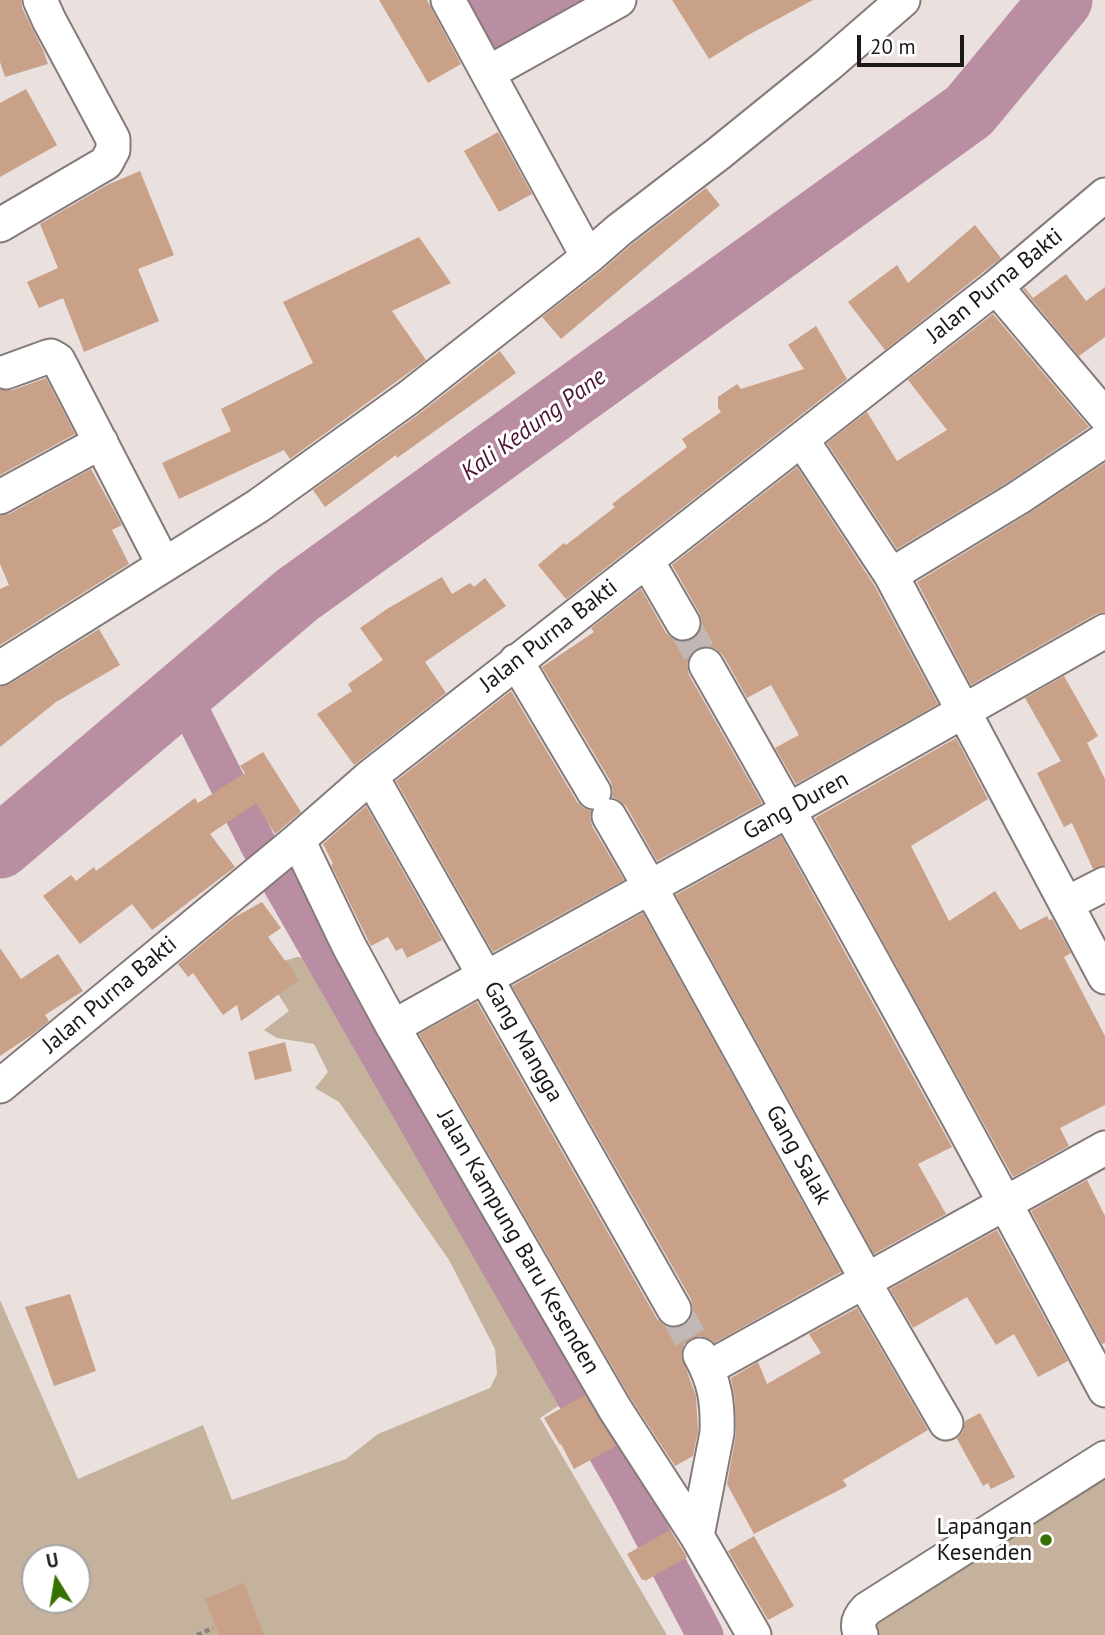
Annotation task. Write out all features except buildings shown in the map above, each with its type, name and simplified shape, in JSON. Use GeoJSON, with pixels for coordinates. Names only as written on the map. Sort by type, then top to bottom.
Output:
{"type":"FeatureCollection","features":[{"type":"Feature","properties":{"kind":"street"},"geometry":{"type":"LineString","coordinates":[[0,225],[106,163],[113,150],[113,139],[40,0]]}},
{"type":"Feature","properties":{"kind":"street"},"geometry":{"type":"LineString","coordinates":[[448,0],[588,257]]}},
{"type":"Feature","properties":{"kind":"street"},"geometry":{"type":"LineString","coordinates":[[488,74],[619,0]]}},
{"type":"Feature","properties":{"kind":"street"},"geometry":{"type":"LineString","coordinates":[[0,668],[258,506],[408,398],[718,154],[903,0]]}},
{"type":"Feature","properties":{"kind":"street","name":"Jalan Purna Bakti"},"geometry":{"type":"LineString","coordinates":[[0,1086],[298,840],[371,776],[996,287],[1105,195]]}},
{"type":"Feature","properties":{"kind":"street"},"geometry":{"type":"LineString","coordinates":[[996,287],[1105,416]]}},
{"type":"Feature","properties":{"kind":"street"},"geometry":{"type":"LineString","coordinates":[[6,372],[47,356],[58,360],[164,565]]}},
{"type":"Feature","properties":{"kind":"street"},"geometry":{"type":"LineString","coordinates":[[802,440],[891,576],[1105,977]]}},
{"type":"Feature","properties":{"kind":"street"},"geometry":{"type":"LineString","coordinates":[[891,576],[1018,498],[1105,440]]}},
{"type":"Feature","properties":{"kind":"street"},"geometry":{"type":"LineString","coordinates":[[0,497],[101,442]]}},
{"type":"Feature","properties":{"kind":"street"},"geometry":{"type":"LineString","coordinates":[[647,561],[683,623]]}},
{"type":"Feature","properties":{"kind":"street","name":"Gang Duren"},"geometry":{"type":"LineString","coordinates":[[393,1027],[789,810],[1105,631]]}},
{"type":"Feature","properties":{"kind":"street","name":"Gang Salak"},"geometry":{"type":"LineString","coordinates":[[516,662],[650,887],[862,1271],[871,1294],[946,1423]]}},
{"type":"Feature","properties":{"kind":"street"},"geometry":{"type":"LineString","coordinates":[[706,665],[1006,1203],[1105,1390]]}},
{"type":"Feature","properties":{"kind":"street","name":"Gang Mangga"},"geometry":{"type":"LineString","coordinates":[[371,776],[674,1309]]}},
{"type":"Feature","properties":{"kind":"street","name":"Jalan Kampung Baru Kesenden"},"geometry":{"type":"LineString","coordinates":[[298,840],[349,946],[393,1027],[615,1409],[697,1536],[754,1635]]}},
{"type":"Feature","properties":{"kind":"street"},"geometry":{"type":"LineString","coordinates":[[1066,904],[1105,884]]}},
{"type":"Feature","properties":{"kind":"street"},"geometry":{"type":"LineString","coordinates":[[697,1536],[717,1433],[715,1388],[704,1362],[866,1280],[1105,1148]]}},
{"type":"Feature","properties":{"kind":"street"},"geometry":{"type":"LineString","coordinates":[[861,1635],[859,1620],[867,1609],[1105,1458]]}},
{"type":"Feature","properties":{"kind":"path"},"geometry":{"type":"LineString","coordinates":[[197,1635],[213,1628]]}},
{"type":"Feature","properties":{"kind":"shaded area"},"geometry":{"type":"Polygon","coordinates":[[[458,0],[599,0],[492,60],[458,0]]]}},
{"type":"Feature","properties":{"kind":"shaded area"},"geometry":{"type":"Polygon","coordinates":[[[297,957],[310,958],[564,1402],[540,1418],[667,1635],[0,1635],[0,1300],[78,1479],[203,1425],[232,1500],[346,1459],[378,1434],[490,1388],[497,1374],[495,1349],[449,1260],[339,1102],[315,1088],[328,1072],[314,1044],[277,1038],[264,1030],[289,1011],[278,994],[280,962],[297,957]]]}},
{"type":"Feature","properties":{"kind":"shaded area","name":"Lapangan Kesenden"},"geometry":{"type":"Polygon","coordinates":[[[1105,1466],[1105,1635],[868,1635],[866,1617],[1105,1466]]]}},
{"type":"Feature","properties":{"kind":"waterway","name":"Kali Kedung Pane"},"geometry":{"type":"LineString","coordinates":[[0,847],[297,595],[969,111],[1061,0]]}},
{"type":"Feature","properties":{"kind":"waterway"},"geometry":{"type":"LineString","coordinates":[[182,693],[258,844],[630,1493],[705,1635]]}},
{"type":"Feature","properties":{"kind":"tunnel"},"geometry":{"type":"LineString","coordinates":[[683,623],[706,665]]}},
{"type":"Feature","properties":{"kind":"tunnel"},"geometry":{"type":"LineString","coordinates":[[674,1309],[700,1355]]}},
{"type":"Feature","properties":{"kind":"place","name":"Lapangan Kesenden"},"geometry":{"type":"Point","coordinates":[1046,1540]}}]}
